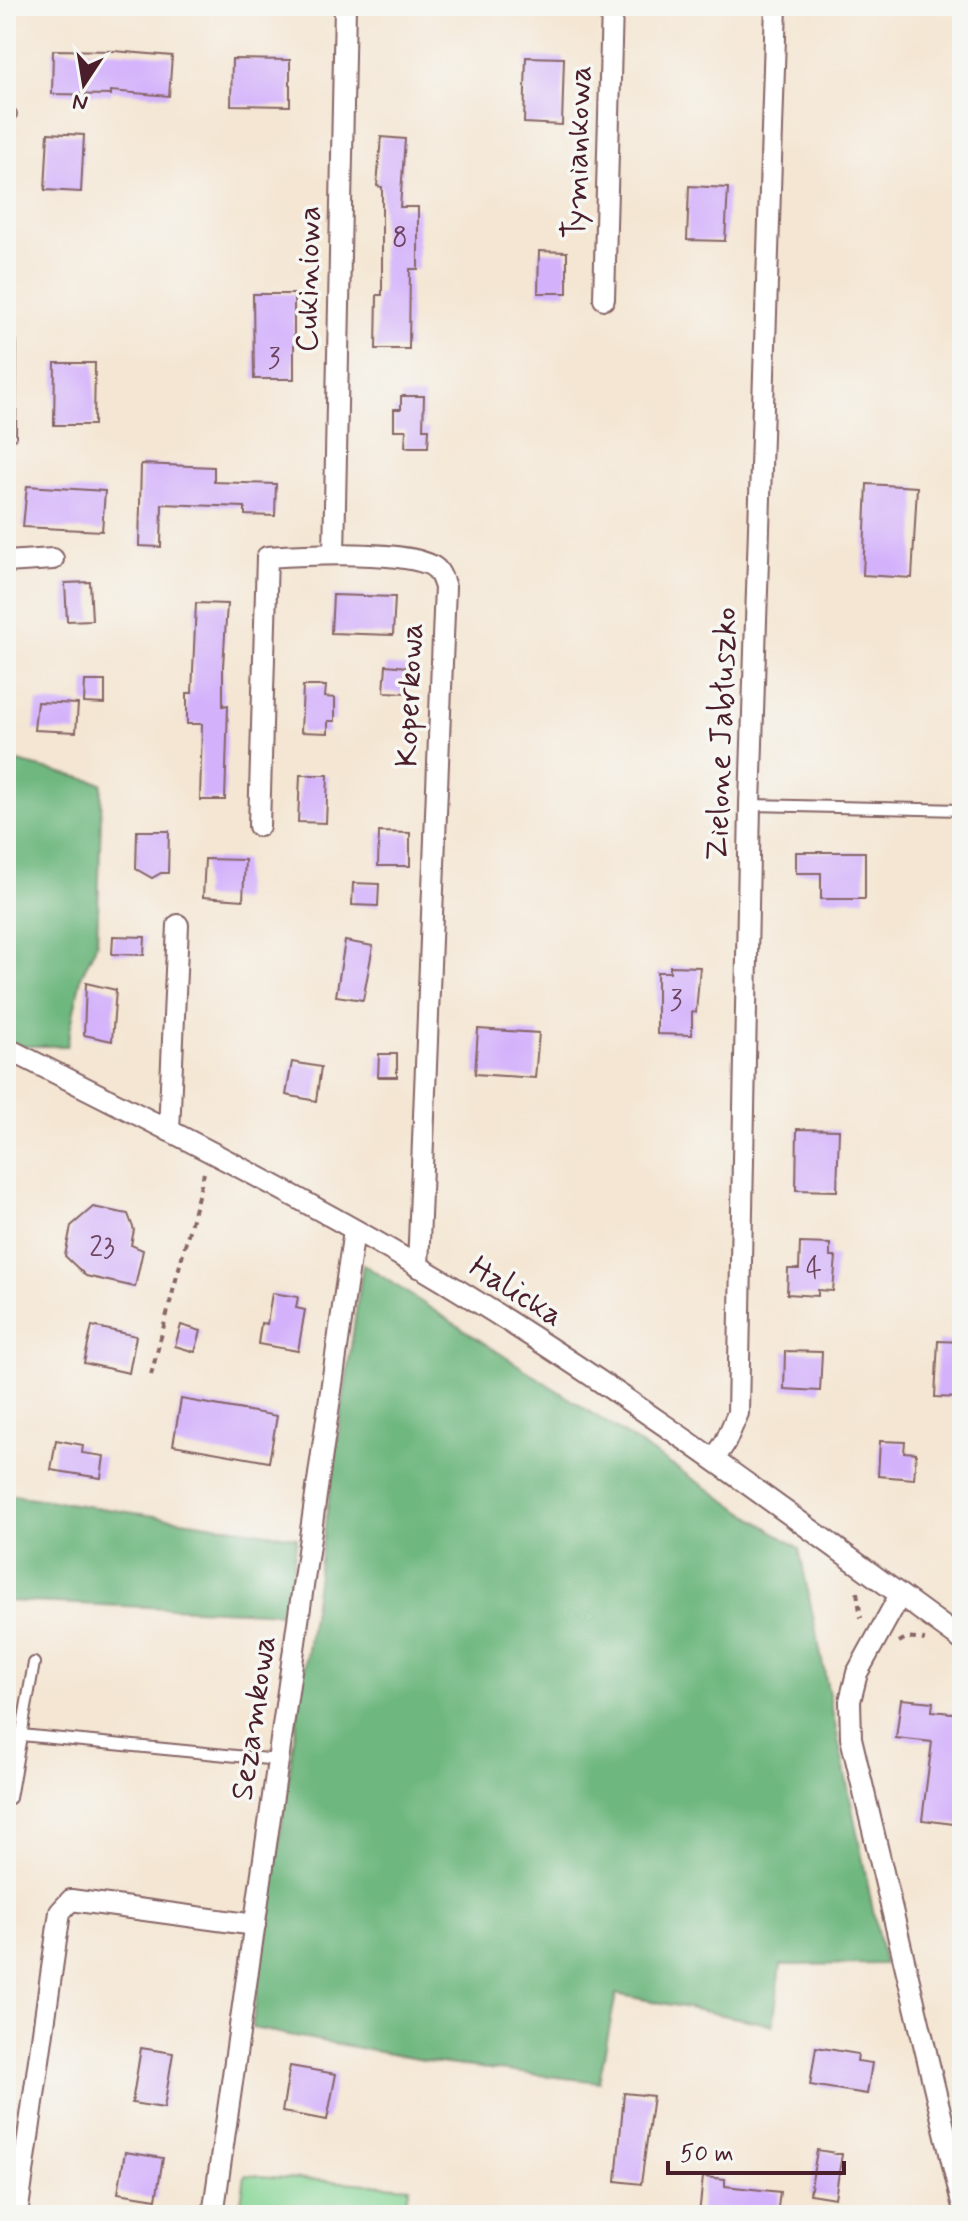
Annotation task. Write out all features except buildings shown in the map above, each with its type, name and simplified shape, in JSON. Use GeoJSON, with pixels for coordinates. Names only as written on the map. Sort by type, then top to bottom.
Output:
{"type":"FeatureCollection","features":[{"type":"Feature","properties":{"kind":"street","name":"Cukiniowa"},"geometry":{"type":"LineString","coordinates":[[334,554],[345,6]]}},
{"type":"Feature","properties":{"kind":"street","name":"Tymiankowa"},"geometry":{"type":"LineString","coordinates":[[604,299],[612,6]]}},
{"type":"Feature","properties":{"kind":"street","name":"Zielone Jabłuszko"},"geometry":{"type":"LineString","coordinates":[[714,1459],[738,1413],[750,805],[776,6]]}},
{"type":"Feature","properties":{"kind":"street","name":"Koperkowa"},"geometry":{"type":"LineString","coordinates":[[259,826],[267,557],[334,554],[417,559],[437,569],[445,587],[418,1267]]}},
{"type":"Feature","properties":{"kind":"street"},"geometry":{"type":"LineString","coordinates":[[6,562],[53,559]]}},
{"type":"Feature","properties":{"kind":"street"},"geometry":{"type":"LineString","coordinates":[[169,1131],[178,925]]}},
{"type":"Feature","properties":{"kind":"street","name":"Halicka"},"geometry":{"type":"LineString","coordinates":[[6,1048],[210,1152],[418,1267],[574,1364],[714,1459],[962,1640]]}},
{"type":"Feature","properties":{"kind":"street","name":"Sezamkowa"},"geometry":{"type":"LineString","coordinates":[[213,2215],[354,1230]]}},
{"type":"Feature","properties":{"kind":"street"},"geometry":{"type":"LineString","coordinates":[[900,1595],[857,1673],[850,1701],[851,1738],[961,2198]]}},
{"type":"Feature","properties":{"kind":"street"},"geometry":{"type":"LineString","coordinates":[[17,2215],[60,1912],[71,1900],[255,1925]]}},
{"type":"Feature","properties":{"kind":"lane"},"geometry":{"type":"LineString","coordinates":[[6,344],[11,344],[10,436]]}},
{"type":"Feature","properties":{"kind":"lane"},"geometry":{"type":"LineString","coordinates":[[750,805],[962,810]]}},
{"type":"Feature","properties":{"kind":"lane"},"geometry":{"type":"LineString","coordinates":[[10,1798],[34,1663]]}},
{"type":"Feature","properties":{"kind":"lane"},"geometry":{"type":"LineString","coordinates":[[21,1735],[278,1760]]}},
{"type":"Feature","properties":{"kind":"path"},"geometry":{"type":"LineString","coordinates":[[151,1375],[210,1152]]}},
{"type":"Feature","properties":{"kind":"path"},"geometry":{"type":"LineString","coordinates":[[892,1646],[906,1638],[931,1641]]}},
{"type":"Feature","properties":{"kind":"green space"},"geometry":{"type":"Polygon","coordinates":[[[6,759],[102,783],[97,943],[81,977],[67,1046],[6,1046],[6,759]]]}},
{"type":"Feature","properties":{"kind":"green space"},"geometry":{"type":"Polygon","coordinates":[[[363,1264],[799,1548],[884,1964],[781,1965],[773,2025],[616,1994],[599,2082],[438,2063],[252,2028],[363,1264]]]}},
{"type":"Feature","properties":{"kind":"green space"},"geometry":{"type":"Polygon","coordinates":[[[6,1494],[297,1537],[287,1613],[6,1601],[6,1494]]]}},
{"type":"Feature","properties":{"kind":"green space"},"geometry":{"type":"Polygon","coordinates":[[[245,2175],[410,2187],[402,2215],[239,2215],[245,2175]]]}}]}
